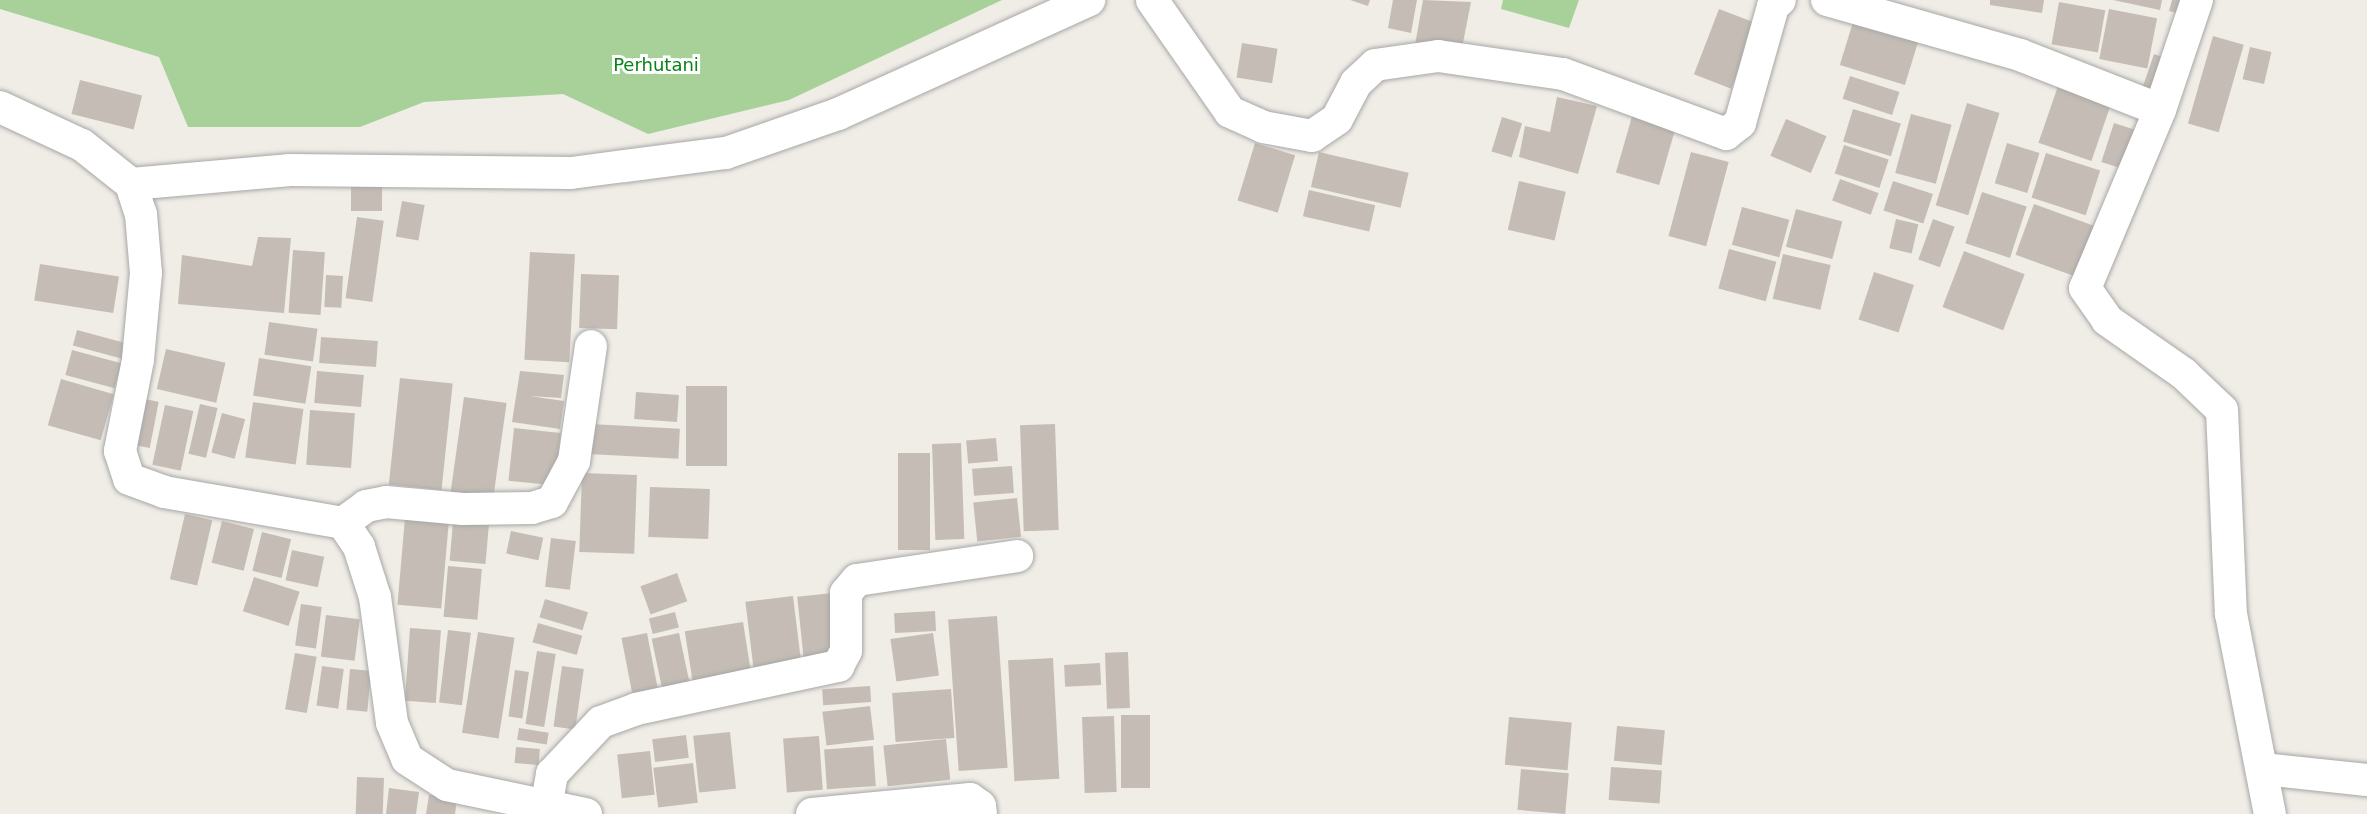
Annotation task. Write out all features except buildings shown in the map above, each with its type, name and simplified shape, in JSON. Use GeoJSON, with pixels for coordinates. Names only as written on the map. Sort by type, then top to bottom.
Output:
{"type":"FeatureCollection","features":[{"type":"Feature","properties":{"kind":"street"},"geometry":{"type":"LineString","coordinates":[[131,184],[290,170],[571,173],[726,153],[838,114],[1089,0]]}},
{"type":"Feature","properties":{"kind":"street"},"geometry":{"type":"LineString","coordinates":[[1152,0],[1230,112],[1263,128],[1312,136],[1337,119],[1356,83],[1375,65],[1438,56],[1563,74],[1726,134],[1740,123],[1773,6],[1780,0]]}},
{"type":"Feature","properties":{"kind":"street"},"geometry":{"type":"LineString","coordinates":[[1827,0],[1880,7],[2020,55],[2160,110]]}},
{"type":"Feature","properties":{"kind":"street"},"geometry":{"type":"LineString","coordinates":[[2197,0],[2160,110],[2085,288],[2107,320],[2184,374],[2222,410],[2231,614],[2264,769],[2270,814]]}},
{"type":"Feature","properties":{"kind":"street"},"geometry":{"type":"LineString","coordinates":[[0,107],[82,145],[131,184],[141,214],[146,273],[138,360],[120,451],[125,475],[144,488],[343,523],[359,547],[375,597],[399,745],[422,774],[465,803],[546,808],[586,814]]}},
{"type":"Feature","properties":{"kind":"street"},"geometry":{"type":"LineString","coordinates":[[343,523],[366,506],[386,502],[463,509],[552,502],[574,461],[591,346]]}},
{"type":"Feature","properties":{"kind":"street"},"geometry":{"type":"LineString","coordinates":[[546,808],[552,774],[601,722],[636,709],[838,666],[846,651],[846,593],[857,580],[1017,556]]}},
{"type":"Feature","properties":{"kind":"street"},"geometry":{"type":"LineString","coordinates":[[2264,769],[2367,780]]}},
{"type":"Feature","properties":{"kind":"street"},"geometry":{"type":"LineString","coordinates":[[812,814],[970,799],[980,806],[981,814]]}},
{"type":"Feature","properties":{"kind":"green space","name":"Perhutani"},"geometry":{"type":"Polygon","coordinates":[[[0,0],[1002,0],[789,100],[648,134],[563,94],[424,102],[360,127],[188,127],[159,57],[0,9],[0,0]]]}},
{"type":"Feature","properties":{"kind":"green space"},"geometry":{"type":"Polygon","coordinates":[[[1503,0],[1579,0],[1569,28],[1501,9],[1503,0]]]}}]}
